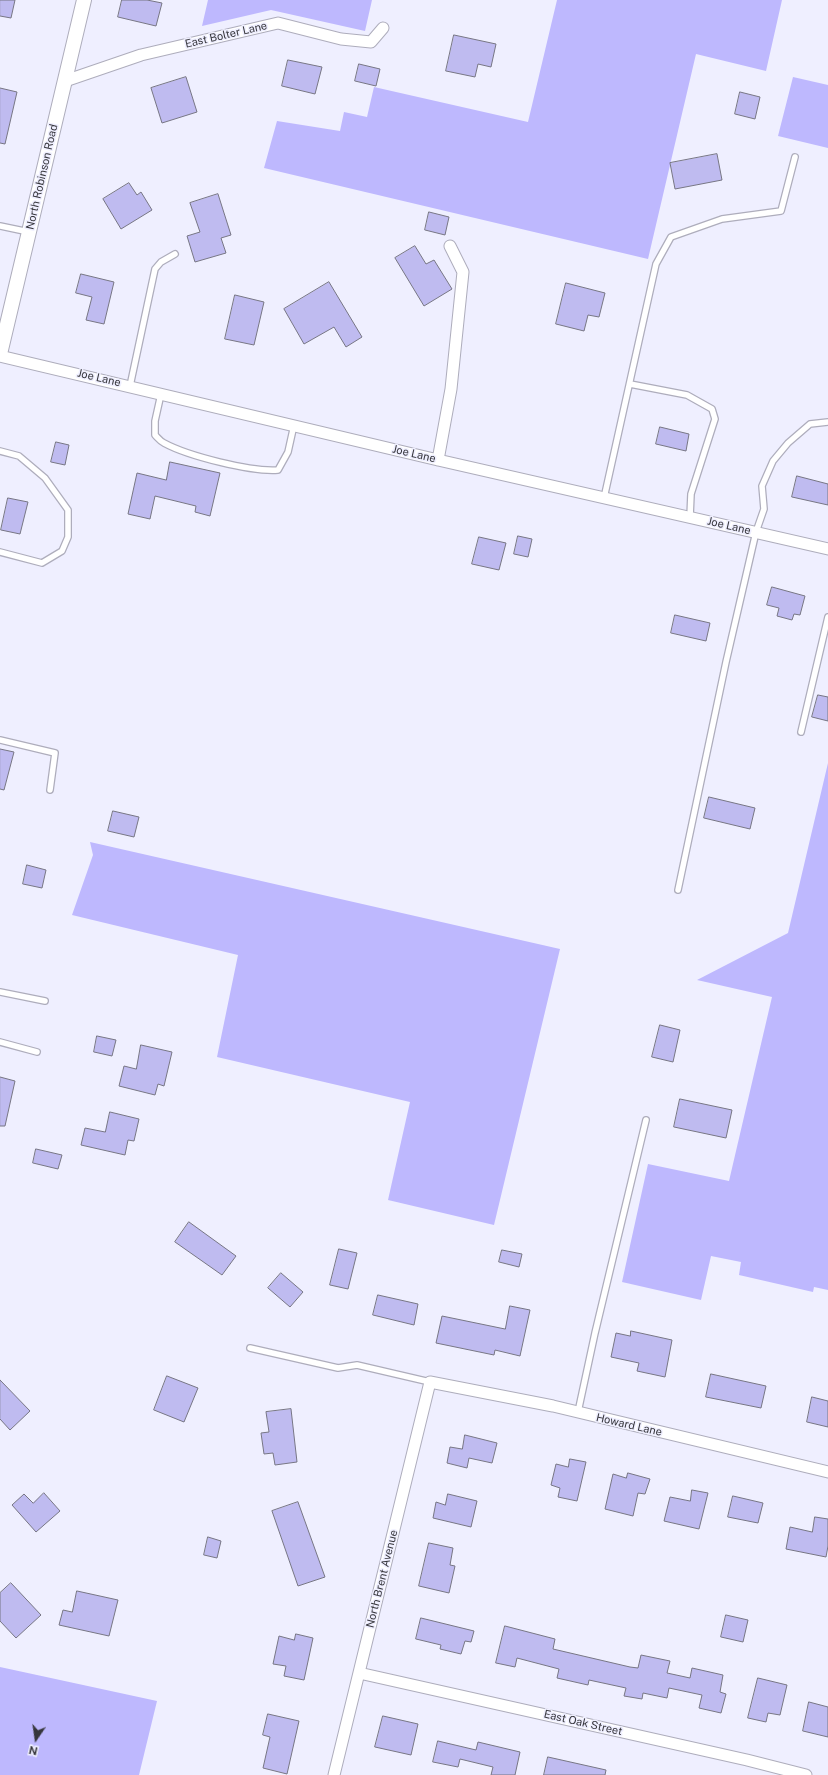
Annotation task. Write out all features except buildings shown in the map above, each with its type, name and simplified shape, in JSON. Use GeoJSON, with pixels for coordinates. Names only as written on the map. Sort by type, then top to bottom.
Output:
{"type":"FeatureCollection","features":[{"type":"Feature","properties":{"kind":"street","name":"North Robinson Road"},"geometry":{"type":"LineString","coordinates":[[0,355],[84,0]]}},
{"type":"Feature","properties":{"kind":"street","name":"East Bolter Lane"},"geometry":{"type":"LineString","coordinates":[[65,81],[141,54],[278,23],[342,39],[371,42],[383,28]]}},
{"type":"Feature","properties":{"kind":"street"},"geometry":{"type":"LineString","coordinates":[[438,460],[451,389],[463,272],[450,246]]}},
{"type":"Feature","properties":{"kind":"street","name":"Joe Lane"},"geometry":{"type":"LineString","coordinates":[[0,355],[438,460],[828,549]]}},
{"type":"Feature","properties":{"kind":"street","name":"Howard Lane"},"geometry":{"type":"LineString","coordinates":[[430,1382],[578,1412],[828,1472]]}},
{"type":"Feature","properties":{"kind":"street","name":"North Brent Avenue"},"geometry":{"type":"LineString","coordinates":[[334,1775],[430,1382]]}},
{"type":"Feature","properties":{"kind":"street","name":"East Oak Street"},"geometry":{"type":"LineString","coordinates":[[359,1673],[747,1760],[806,1775]]}},
{"type":"Feature","properties":{"kind":"lane"},"geometry":{"type":"LineString","coordinates":[[604,498],[656,264],[671,236],[722,219],[781,211],[795,157]]}},
{"type":"Feature","properties":{"kind":"lane"},"geometry":{"type":"LineString","coordinates":[[0,226],[29,233]]}},
{"type":"Feature","properties":{"kind":"lane"},"geometry":{"type":"LineString","coordinates":[[130,386],[155,269],[161,262],[175,254]]}},
{"type":"Feature","properties":{"kind":"lane"},"geometry":{"type":"LineString","coordinates":[[630,384],[686,394],[712,409],[715,419],[690,494],[690,517]]}},
{"type":"Feature","properties":{"kind":"lane"},"geometry":{"type":"LineString","coordinates":[[161,393],[155,421],[155,435],[162,442],[184,451],[244,467],[278,470],[286,456],[294,425]]}},
{"type":"Feature","properties":{"kind":"lane"},"geometry":{"type":"LineString","coordinates":[[678,890],[726,662],[756,532],[764,509],[762,486],[773,461],[788,442],[810,424],[828,422]]}},
{"type":"Feature","properties":{"kind":"lane"},"geometry":{"type":"LineString","coordinates":[[0,450],[19,456],[45,478],[68,510],[68,537],[62,551],[42,563],[0,552]]}},
{"type":"Feature","properties":{"kind":"lane"},"geometry":{"type":"LineString","coordinates":[[801,732],[828,618]]}},
{"type":"Feature","properties":{"kind":"lane"},"geometry":{"type":"LineString","coordinates":[[0,740],[55,753],[50,790]]}},
{"type":"Feature","properties":{"kind":"lane"},"geometry":{"type":"LineString","coordinates":[[0,992],[45,1001]]}},
{"type":"Feature","properties":{"kind":"lane"},"geometry":{"type":"LineString","coordinates":[[0,1042],[37,1052]]}},
{"type":"Feature","properties":{"kind":"lane"},"geometry":{"type":"LineString","coordinates":[[578,1412],[646,1120]]}},
{"type":"Feature","properties":{"kind":"lane"},"geometry":{"type":"LineString","coordinates":[[250,1348],[338,1368],[357,1365],[430,1382]]}},
{"type":"Feature","properties":{"kind":"shaded area"},"geometry":{"type":"Polygon","coordinates":[[[208,0],[372,0],[365,31],[271,10],[202,26],[208,0]]]}},
{"type":"Feature","properties":{"kind":"shaded area"},"geometry":{"type":"Polygon","coordinates":[[[557,0],[782,0],[766,71],[696,54],[648,259],[264,168],[277,121],[340,131],[344,112],[367,117],[374,87],[528,122],[557,0]]]}},
{"type":"Feature","properties":{"kind":"shaded area"},"geometry":{"type":"Polygon","coordinates":[[[793,77],[828,85],[828,148],[778,136],[793,77]]]}},
{"type":"Feature","properties":{"kind":"shaded area"},"geometry":{"type":"Polygon","coordinates":[[[828,763],[828,1290],[814,1287],[813,1292],[739,1275],[741,1262],[711,1256],[701,1300],[622,1282],[648,1164],[729,1181],[772,997],[697,980],[788,933],[828,763]]]}},
{"type":"Feature","properties":{"kind":"shaded area"},"geometry":{"type":"Polygon","coordinates":[[[90,842],[560,949],[494,1225],[388,1200],[410,1102],[217,1057],[238,955],[72,915],[93,855],[90,842]]]}},
{"type":"Feature","properties":{"kind":"shaded area"},"geometry":{"type":"Polygon","coordinates":[[[0,1667],[157,1701],[139,1775],[0,1775],[0,1667]]]}}]}
